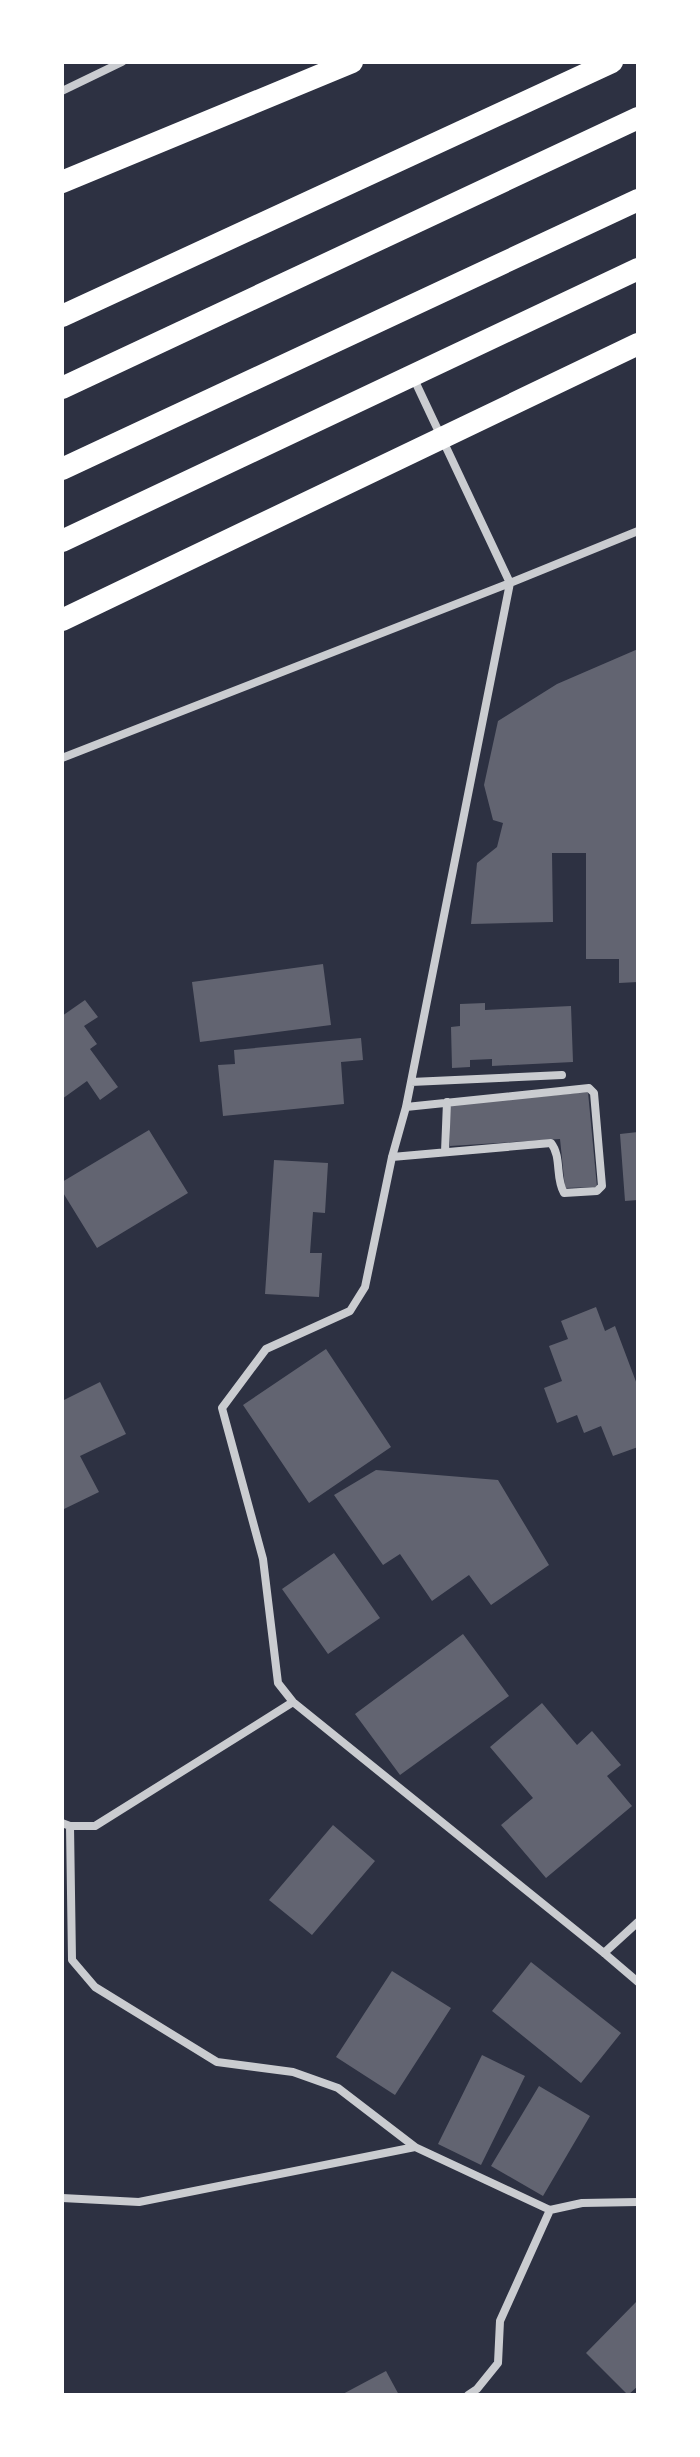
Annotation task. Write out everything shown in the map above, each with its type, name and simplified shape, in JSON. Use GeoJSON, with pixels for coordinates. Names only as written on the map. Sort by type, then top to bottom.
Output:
{"type":"FeatureCollection","features":[{"type":"Feature","properties":{"kind":"highway"},"geometry":{"type":"LineString","coordinates":[[62,182],[352,62]]}},
{"type":"Feature","properties":{"kind":"highway"},"geometry":{"type":"LineString","coordinates":[[62,316],[612,62]]}},
{"type":"Feature","properties":{"kind":"highway"},"geometry":{"type":"LineString","coordinates":[[62,388],[638,118]]}},
{"type":"Feature","properties":{"kind":"highway"},"geometry":{"type":"LineString","coordinates":[[62,469],[638,200]]}},
{"type":"Feature","properties":{"kind":"highway"},"geometry":{"type":"LineString","coordinates":[[62,541],[638,269]]}},
{"type":"Feature","properties":{"kind":"highway"},"geometry":{"type":"LineString","coordinates":[[62,620],[638,344]]}},
{"type":"Feature","properties":{"kind":"street"},"geometry":{"type":"LineString","coordinates":[[62,91],[122,62]]}},
{"type":"Feature","properties":{"kind":"street"},"geometry":{"type":"LineString","coordinates":[[413,376],[510,583],[406,1107],[392,1157],[365,1287],[350,1311],[266,1349],[222,1408],[263,1559],[278,1683],[293,1702],[638,1982]]}},
{"type":"Feature","properties":{"kind":"street"},"geometry":{"type":"LineString","coordinates":[[62,758],[638,531]]}},
{"type":"Feature","properties":{"kind":"street"},"geometry":{"type":"LineString","coordinates":[[411,1082],[562,1075]]}},
{"type":"Feature","properties":{"kind":"street"},"geometry":{"type":"LineString","coordinates":[[392,1157],[551,1143],[556,1149],[560,1187],[564,1193],[597,1191],[602,1186],[594,1093],[589,1088],[406,1107]]}},
{"type":"Feature","properties":{"kind":"street"},"geometry":{"type":"LineString","coordinates":[[445,1152],[447,1102]]}},
{"type":"Feature","properties":{"kind":"street"},"geometry":{"type":"LineString","coordinates":[[293,1702],[95,1826],[66,1824],[72,1960],[95,1987],[217,2062],[293,2072],[338,2088],[415,2147],[550,2210],[582,2203],[638,2202]]}},
{"type":"Feature","properties":{"kind":"street"},"geometry":{"type":"LineString","coordinates":[[604,1953],[638,1922]]}},
{"type":"Feature","properties":{"kind":"street"},"geometry":{"type":"LineString","coordinates":[[62,1964],[72,1960]]}},
{"type":"Feature","properties":{"kind":"street"},"geometry":{"type":"LineString","coordinates":[[62,2198],[139,2202],[415,2147]]}},
{"type":"Feature","properties":{"kind":"street"},"geometry":{"type":"LineString","coordinates":[[468,2395],[477,2389],[498,2363],[500,2321],[550,2210]]}},
{"type":"Feature","properties":{"kind":"building"},"geometry":{"type":"Polygon","coordinates":[[[638,649],[638,982],[619,983],[619,959],[586,959],[586,853],[552,853],[553,922],[471,924],[477,863],[497,847],[503,823],[493,820],[484,785],[498,721],[557,684],[638,649]]]}},
{"type":"Feature","properties":{"kind":"building"},"geometry":{"type":"Polygon","coordinates":[[[323,964],[331,1025],[200,1042],[192,982],[323,964]]]}},
{"type":"Feature","properties":{"kind":"building"},"geometry":{"type":"Polygon","coordinates":[[[85,1000],[98,1017],[84,1026],[97,1044],[90,1049],[118,1087],[100,1100],[87,1081],[62,1099],[62,1016],[85,1000]]]}},
{"type":"Feature","properties":{"kind":"building"},"geometry":{"type":"Polygon","coordinates":[[[485,1003],[485,1010],[571,1006],[573,1062],[492,1066],[492,1059],[470,1060],[470,1067],[452,1068],[451,1027],[460,1026],[460,1004],[485,1003]]]}},
{"type":"Feature","properties":{"kind":"building"},"geometry":{"type":"Polygon","coordinates":[[[361,1038],[363,1060],[341,1062],[344,1104],[223,1116],[218,1065],[235,1064],[234,1050],[361,1038]]]}},
{"type":"Feature","properties":{"kind":"building"},"geometry":{"type":"Polygon","coordinates":[[[588,1092],[597,1187],[565,1188],[560,1139],[450,1146],[450,1105],[588,1092]]]}},
{"type":"Feature","properties":{"kind":"building"},"geometry":{"type":"Polygon","coordinates":[[[149,1130],[188,1193],[97,1248],[62,1191],[62,1182],[149,1130]]]}},
{"type":"Feature","properties":{"kind":"building"},"geometry":{"type":"Polygon","coordinates":[[[638,1132],[638,1200],[625,1201],[620,1134],[638,1132]]]}},
{"type":"Feature","properties":{"kind":"building"},"geometry":{"type":"Polygon","coordinates":[[[274,1160],[328,1163],[325,1213],[313,1212],[310,1253],[322,1253],[319,1297],[265,1294],[274,1160]]]}},
{"type":"Feature","properties":{"kind":"building"},"geometry":{"type":"Polygon","coordinates":[[[596,1307],[605,1331],[615,1326],[638,1387],[638,1447],[613,1456],[601,1426],[584,1433],[577,1415],[557,1423],[544,1388],[562,1381],[549,1346],[568,1339],[561,1321],[596,1307]]]}},
{"type":"Feature","properties":{"kind":"building"},"geometry":{"type":"Polygon","coordinates":[[[326,1349],[391,1447],[309,1503],[243,1405],[326,1349]]]}},
{"type":"Feature","properties":{"kind":"building"},"geometry":{"type":"Polygon","coordinates":[[[100,1382],[126,1434],[80,1456],[99,1492],[64,1509],[62,1401],[100,1382]]]}},
{"type":"Feature","properties":{"kind":"building"},"geometry":{"type":"Polygon","coordinates":[[[376,1470],[498,1480],[549,1565],[491,1605],[469,1575],[432,1601],[400,1554],[383,1565],[334,1495],[376,1470]]]}},
{"type":"Feature","properties":{"kind":"building"},"geometry":{"type":"Polygon","coordinates":[[[334,1553],[380,1618],[328,1654],[282,1589],[334,1553]]]}},
{"type":"Feature","properties":{"kind":"building"},"geometry":{"type":"Polygon","coordinates":[[[463,1634],[509,1696],[400,1775],[355,1714],[463,1634]]]}},
{"type":"Feature","properties":{"kind":"building"},"geometry":{"type":"Polygon","coordinates":[[[542,1703],[577,1745],[592,1731],[621,1765],[607,1776],[632,1806],[546,1878],[501,1825],[533,1798],[490,1747],[542,1703]]]}},
{"type":"Feature","properties":{"kind":"building"},"geometry":{"type":"Polygon","coordinates":[[[333,1825],[375,1861],[312,1935],[269,1900],[333,1825]]]}},
{"type":"Feature","properties":{"kind":"building"},"geometry":{"type":"Polygon","coordinates":[[[531,1962],[621,2033],[581,2083],[492,2011],[531,1962]]]}},
{"type":"Feature","properties":{"kind":"building"},"geometry":{"type":"Polygon","coordinates":[[[392,1971],[451,2008],[395,2095],[336,2057],[392,1971]]]}},
{"type":"Feature","properties":{"kind":"building"},"geometry":{"type":"Polygon","coordinates":[[[482,2055],[525,2076],[481,2165],[438,2144],[482,2055]]]}},
{"type":"Feature","properties":{"kind":"building"},"geometry":{"type":"Polygon","coordinates":[[[539,2086],[590,2116],[543,2196],[491,2166],[539,2086]]]}},
{"type":"Feature","properties":{"kind":"building"},"geometry":{"type":"Polygon","coordinates":[[[638,2300],[638,2386],[628,2395],[586,2353],[638,2300]]]}},
{"type":"Feature","properties":{"kind":"building"},"geometry":{"type":"Polygon","coordinates":[[[386,2371],[399,2395],[341,2395],[386,2371]]]}}]}
